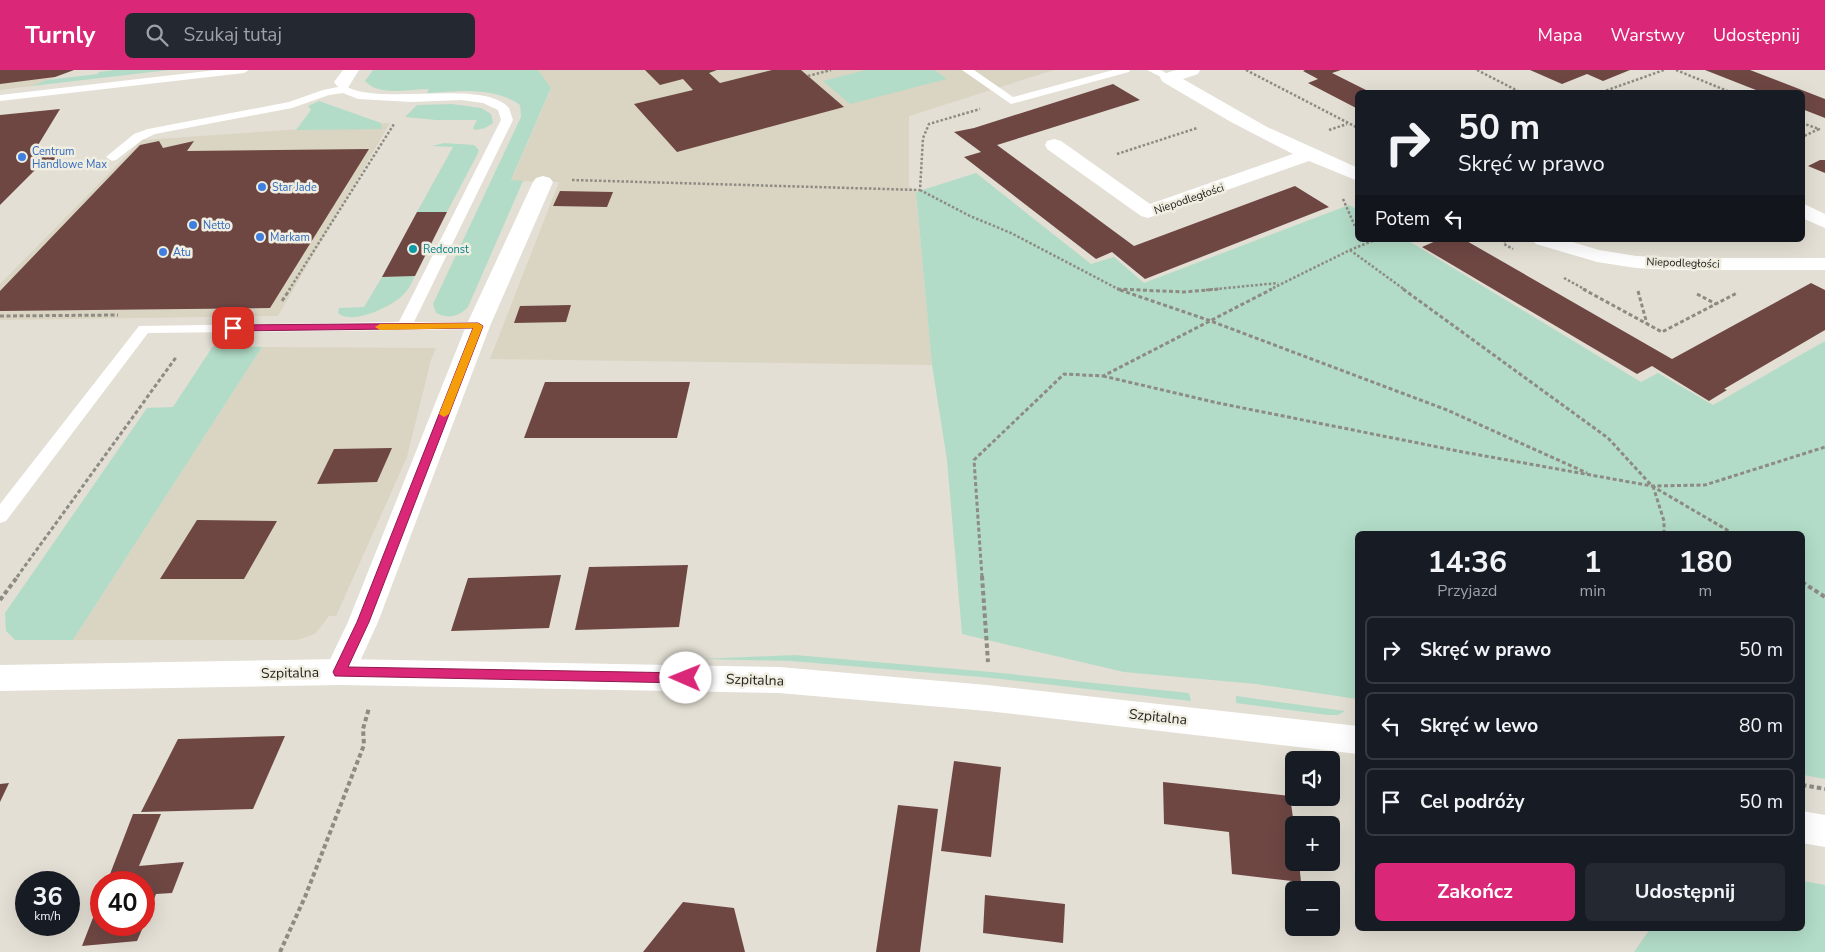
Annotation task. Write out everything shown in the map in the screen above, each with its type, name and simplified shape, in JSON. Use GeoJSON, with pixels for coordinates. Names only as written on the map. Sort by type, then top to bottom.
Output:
{"type":"FeatureCollection","features":[{"type":"Feature","properties":{"kind":"street"},"geometry":{"type":"LineString","coordinates":[[1170,78],[1192,70]]}},
{"type":"Feature","properties":{"kind":"street"},"geometry":{"type":"LineString","coordinates":[[1170,78],[1233,116],[1309,156],[1355,174]]}},
{"type":"Feature","properties":{"kind":"street","name":"Niepodległości"},"geometry":{"type":"LineString","coordinates":[[1054,145],[1148,212],[1309,156]]}},
{"type":"Feature","properties":{"kind":"street"},"geometry":{"type":"LineString","coordinates":[[340,672],[363,622],[478,326],[543,182]]}},
{"type":"Feature","properties":{"kind":"street"},"geometry":{"type":"LineString","coordinates":[[1805,211],[1825,222]]}},
{"type":"Feature","properties":{"kind":"street","name":"Niepodległości"},"geometry":{"type":"LineString","coordinates":[[1550,242],[1597,256],[1636,262],[1677,264],[1825,264]]}},
{"type":"Feature","properties":{"kind":"street","name":"Szpitalna"},"geometry":{"type":"LineString","coordinates":[[0,678],[340,672],[779,680],[987,698],[1355,740]]}},
{"type":"Feature","properties":{"kind":"street"},"geometry":{"type":"LineString","coordinates":[[1805,828],[1825,831]]}},
{"type":"Feature","properties":{"kind":"lane"},"geometry":{"type":"LineString","coordinates":[[0,98],[244,70]]}},
{"type":"Feature","properties":{"kind":"lane"},"geometry":{"type":"LineString","coordinates":[[967,70],[1011,101],[1125,70]]}},
{"type":"Feature","properties":{"kind":"lane"},"geometry":{"type":"LineString","coordinates":[[1152,70],[1170,78]]}},
{"type":"Feature","properties":{"kind":"lane"},"geometry":{"type":"LineString","coordinates":[[112,157],[138,137],[152,131],[292,105],[327,92],[346,81],[358,96],[411,100],[461,97],[485,100],[503,108],[507,120],[404,327]]}},
{"type":"Feature","properties":{"kind":"lane"},"geometry":{"type":"LineString","coordinates":[[0,517],[144,329],[478,326]]}},
{"type":"Feature","properties":{"kind":"path"},"geometry":{"type":"LineString","coordinates":[[808,76],[831,70]]}},
{"type":"Feature","properties":{"kind":"path"},"geometry":{"type":"LineString","coordinates":[[1246,70],[1355,126]]}},
{"type":"Feature","properties":{"kind":"path"},"geometry":{"type":"LineString","coordinates":[[1477,70],[1516,90]]}},
{"type":"Feature","properties":{"kind":"path"},"geometry":{"type":"LineString","coordinates":[[1608,90],[1664,70]]}},
{"type":"Feature","properties":{"kind":"path"},"geometry":{"type":"LineString","coordinates":[[1676,70],[1725,90]]}},
{"type":"Feature","properties":{"kind":"path"},"geometry":{"type":"LineString","coordinates":[[920,190],[924,138],[929,124],[1011,101]]}},
{"type":"Feature","properties":{"kind":"path"},"geometry":{"type":"LineString","coordinates":[[1082,165],[1233,116]]}},
{"type":"Feature","properties":{"kind":"path"},"geometry":{"type":"LineString","coordinates":[[279,305],[398,117]]}},
{"type":"Feature","properties":{"kind":"path"},"geometry":{"type":"LineString","coordinates":[[1805,123],[1819,129],[1805,136]]}},
{"type":"Feature","properties":{"kind":"path"},"geometry":{"type":"LineString","coordinates":[[543,182],[544,179],[920,190],[970,216],[1052,254],[1120,290],[1208,320],[1447,410],[1593,475]]}},
{"type":"Feature","properties":{"kind":"path"},"geometry":{"type":"LineString","coordinates":[[1340,192],[1355,226]]}},
{"type":"Feature","properties":{"kind":"path"},"geometry":{"type":"LineString","coordinates":[[1104,376],[1208,320],[1370,242]]}},
{"type":"Feature","properties":{"kind":"path"},"geometry":{"type":"LineString","coordinates":[[1504,242],[1504,244],[1521,254]]}},
{"type":"Feature","properties":{"kind":"path"},"geometry":{"type":"LineString","coordinates":[[1350,250],[1608,438],[1652,486],[1729,531]]}},
{"type":"Feature","properties":{"kind":"path"},"geometry":{"type":"LineString","coordinates":[[1563,277],[1662,332],[1739,292]]}},
{"type":"Feature","properties":{"kind":"path"},"geometry":{"type":"LineString","coordinates":[[1636,282],[1647,324]]}},
{"type":"Feature","properties":{"kind":"path"},"geometry":{"type":"LineString","coordinates":[[1120,290],[1184,292],[1282,283]]}},
{"type":"Feature","properties":{"kind":"path"},"geometry":{"type":"LineString","coordinates":[[0,316],[118,315]]}},
{"type":"Feature","properties":{"kind":"path"},"geometry":{"type":"LineString","coordinates":[[0,600],[198,328]]}},
{"type":"Feature","properties":{"kind":"path"},"geometry":{"type":"LineString","coordinates":[[988,665],[982,549],[974,460],[1064,374],[1104,376],[1218,403],[1463,452],[1652,486],[1705,485],[1825,446]]}},
{"type":"Feature","properties":{"kind":"path"},"geometry":{"type":"LineString","coordinates":[[1652,486],[1664,521],[1664,531]]}},
{"type":"Feature","properties":{"kind":"path"},"geometry":{"type":"LineString","coordinates":[[1805,584],[1825,597]]}},
{"type":"Feature","properties":{"kind":"path"},"geometry":{"type":"LineString","coordinates":[[280,952],[304,897],[364,745],[363,730],[370,701]]}},
{"type":"Feature","properties":{"kind":"path"},"geometry":{"type":"LineString","coordinates":[[1805,786],[1825,789]]}},
{"type":"Feature","properties":{"kind":"shaded area"},"geometry":{"type":"Polygon","coordinates":[[[0,70],[75,70],[32,86],[0,90],[0,70]]]}},
{"type":"Feature","properties":{"kind":"shaded area"},"geometry":{"type":"Polygon","coordinates":[[[538,70],[1054,70],[909,116],[909,186],[916,192],[932,365],[490,359],[559,182],[511,181],[551,89],[538,70]]]}},
{"type":"Feature","properties":{"kind":"shaded area","name":"Netto"},"geometry":{"type":"Polygon","coordinates":[[[390,123],[278,316],[0,320],[0,284],[142,140],[390,123]]]}},
{"type":"Feature","properties":{"kind":"shaded area"},"geometry":{"type":"Polygon","coordinates":[[[262,347],[436,348],[431,360],[407,457],[336,616],[329,616],[315,634],[297,640],[73,640],[262,347]]]}},
{"type":"Feature","properties":{"kind":"green space"},"geometry":{"type":"Polygon","coordinates":[[[115,70],[169,70],[32,86],[47,80],[115,70]]]}},
{"type":"Feature","properties":{"kind":"green space"},"geometry":{"type":"Polygon","coordinates":[[[373,70],[538,70],[551,88],[511,180],[523,181],[468,307],[457,315],[445,316],[436,313],[433,304],[521,117],[520,105],[510,99],[487,92],[427,93],[429,89],[387,91],[371,86],[365,81],[373,70]]]}},
{"type":"Feature","properties":{"kind":"green space"},"geometry":{"type":"Polygon","coordinates":[[[866,70],[934,70],[947,79],[850,104],[823,81],[866,70]]]}},
{"type":"Feature","properties":{"kind":"green space"},"geometry":{"type":"Polygon","coordinates":[[[319,101],[381,123],[382,129],[296,130],[311,110],[308,106],[319,101]]]}},
{"type":"Feature","properties":{"kind":"green space"},"geometry":{"type":"Polygon","coordinates":[[[452,104],[481,108],[491,114],[493,123],[485,128],[475,130],[473,128],[477,120],[436,120],[405,117],[417,105],[452,104]]]}},
{"type":"Feature","properties":{"kind":"green space"},"geometry":{"type":"Polygon","coordinates":[[[444,143],[474,145],[479,150],[447,212],[417,212],[453,147],[432,146],[444,143]]]}},
{"type":"Feature","properties":{"kind":"green space"},"geometry":{"type":"Polygon","coordinates":[[[976,173],[1091,264],[1114,257],[1144,283],[1349,205],[1355,209],[1355,242],[1410,242],[1641,382],[1658,373],[1713,405],[1825,341],[1825,779],[1805,775],[1805,531],[1355,531],[1355,699],[1256,684],[1124,672],[962,634],[947,460],[932,365],[916,192],[976,173]]]}},
{"type":"Feature","properties":{"kind":"green space"},"geometry":{"type":"Polygon","coordinates":[[[415,276],[400,298],[373,313],[353,317],[338,313],[339,308],[364,307],[382,277],[415,276]]]}},
{"type":"Feature","properties":{"kind":"green space"},"geometry":{"type":"Polygon","coordinates":[[[213,346],[262,347],[73,640],[15,640],[6,631],[5,613],[147,408],[173,407],[213,346]]]}},
{"type":"Feature","properties":{"kind":"green space"},"geometry":{"type":"Polygon","coordinates":[[[795,655],[991,672],[1189,693],[1191,701],[992,678],[791,661],[701,659],[795,655]]]}},
{"type":"Feature","properties":{"kind":"green space"},"geometry":{"type":"Polygon","coordinates":[[[1236,696],[1345,711],[1338,715],[1328,715],[1236,703],[1236,696]]]}},
{"type":"Feature","properties":{"kind":"green space"},"geometry":{"type":"Polygon","coordinates":[[[1805,881],[1825,885],[1825,952],[1634,952],[1649,931],[1805,931],[1805,881]]]}},
{"type":"Feature","properties":{"kind":"building"},"geometry":{"type":"Polygon","coordinates":[[[0,70],[74,70],[55,77],[0,84],[0,70]]]}},
{"type":"Feature","properties":{"kind":"building"},"geometry":{"type":"Polygon","coordinates":[[[645,70],[717,70],[709,73],[720,83],[772,70],[801,70],[844,107],[677,152],[634,104],[693,90],[683,79],[660,85],[645,70]]]}},
{"type":"Feature","properties":{"kind":"building"},"geometry":{"type":"Polygon","coordinates":[[[1341,70],[1332,73],[1366,90],[1355,90],[1355,107],[1308,83],[1318,79],[1303,71],[1341,70]]]}},
{"type":"Feature","properties":{"kind":"building"},"geometry":{"type":"Polygon","coordinates":[[[1530,70],[1630,70],[1603,81],[1587,74],[1562,84],[1530,70]]]}},
{"type":"Feature","properties":{"kind":"building"},"geometry":{"type":"Polygon","coordinates":[[[1705,70],[1750,70],[1802,90],[1756,90],[1705,70]]]}},
{"type":"Feature","properties":{"kind":"building"},"geometry":{"type":"Polygon","coordinates":[[[1113,84],[1140,100],[997,145],[1134,246],[1295,186],[1329,207],[1145,279],[1112,252],[1096,259],[964,157],[981,152],[954,132],[974,128],[1113,84]]]}},
{"type":"Feature","properties":{"kind":"building"},"geometry":{"type":"Polygon","coordinates":[[[1805,91],[1825,99],[1825,118],[1805,110],[1805,91]]]}},
{"type":"Feature","properties":{"kind":"building","name":"Centrum Handlowe Max"},"geometry":{"type":"Polygon","coordinates":[[[60,109],[32,155],[44,153],[44,157],[61,156],[49,169],[36,169],[0,205],[0,115],[60,109]]]}},
{"type":"Feature","properties":{"kind":"building","name":"Netto"},"geometry":{"type":"Polygon","coordinates":[[[159,141],[163,148],[194,141],[187,151],[369,149],[270,308],[0,311],[0,291],[140,145],[159,141]]]}},
{"type":"Feature","properties":{"kind":"building"},"geometry":{"type":"Polygon","coordinates":[[[1820,160],[1825,160],[1825,173],[1808,166],[1820,160]]]}},
{"type":"Feature","properties":{"kind":"building"},"geometry":{"type":"Polygon","coordinates":[[[560,191],[613,192],[607,207],[553,206],[560,191]]]}},
{"type":"Feature","properties":{"kind":"building","name":"Redconst"},"geometry":{"type":"Polygon","coordinates":[[[417,212],[447,212],[415,276],[382,277],[417,212]]]}},
{"type":"Feature","properties":{"kind":"building"},"geometry":{"type":"Polygon","coordinates":[[[1433,242],[1468,242],[1672,359],[1811,283],[1825,290],[1825,330],[1724,389],[1727,390],[1709,401],[1652,366],[1637,374],[1422,247],[1433,242]]]}},
{"type":"Feature","properties":{"kind":"building"},"geometry":{"type":"Polygon","coordinates":[[[571,305],[566,322],[514,323],[520,306],[571,305]]]}},
{"type":"Feature","properties":{"kind":"building"},"geometry":{"type":"Polygon","coordinates":[[[545,382],[690,382],[677,438],[524,438],[545,382]]]}},
{"type":"Feature","properties":{"kind":"building"},"geometry":{"type":"Polygon","coordinates":[[[392,448],[377,482],[317,484],[334,449],[392,448]]]}},
{"type":"Feature","properties":{"kind":"building"},"geometry":{"type":"Polygon","coordinates":[[[197,520],[277,521],[244,579],[160,579],[197,520]]]}},
{"type":"Feature","properties":{"kind":"building"},"geometry":{"type":"Polygon","coordinates":[[[688,565],[679,627],[575,630],[589,567],[688,565]]]}},
{"type":"Feature","properties":{"kind":"building"},"geometry":{"type":"Polygon","coordinates":[[[561,575],[549,628],[451,631],[468,578],[561,575]]]}},
{"type":"Feature","properties":{"kind":"building"},"geometry":{"type":"Polygon","coordinates":[[[285,736],[253,809],[141,812],[178,739],[285,736]]]}},
{"type":"Feature","properties":{"kind":"building"},"geometry":{"type":"Polygon","coordinates":[[[954,761],[1001,767],[991,857],[941,851],[954,761]]]}},
{"type":"Feature","properties":{"kind":"building"},"geometry":{"type":"Polygon","coordinates":[[[1163,782],[1285,795],[1285,806],[1291,806],[1293,816],[1285,816],[1285,871],[1300,871],[1301,881],[1232,874],[1229,832],[1164,824],[1163,782]]]}},
{"type":"Feature","properties":{"kind":"building"},"geometry":{"type":"Polygon","coordinates":[[[9,783],[0,802],[0,784],[9,783]]]}},
{"type":"Feature","properties":{"kind":"building"},"geometry":{"type":"Polygon","coordinates":[[[898,805],[938,809],[920,952],[876,952],[898,805]]]}},
{"type":"Feature","properties":{"kind":"building"},"geometry":{"type":"Polygon","coordinates":[[[133,814],[161,814],[139,866],[184,862],[172,893],[156,894],[155,896],[155,871],[111,871],[133,814]]]}},
{"type":"Feature","properties":{"kind":"building"},"geometry":{"type":"Polygon","coordinates":[[[985,895],[1065,904],[1063,943],[983,933],[985,895]]]}},
{"type":"Feature","properties":{"kind":"building"},"geometry":{"type":"Polygon","coordinates":[[[683,902],[734,908],[745,952],[643,952],[683,902]]]}},
{"type":"Feature","properties":{"kind":"building"},"geometry":{"type":"Polygon","coordinates":[[[90,925],[90,936],[139,936],[137,941],[82,946],[90,925]]]}},
{"type":"Feature","properties":{"kind":"slow traffic"},"geometry":{"type":"LineString","coordinates":[[380,327],[478,326],[444,414]]}},
{"type":"Feature","properties":{"kind":"place","name":"Centrum Handlowe Max"},"geometry":{"type":"Point","coordinates":[22,157]}},
{"type":"Feature","properties":{"kind":"place","name":"Star Jade"},"geometry":{"type":"Point","coordinates":[262,187]}},
{"type":"Feature","properties":{"kind":"place","name":"Netto"},"geometry":{"type":"Point","coordinates":[193,225]}},
{"type":"Feature","properties":{"kind":"place","name":"Markam"},"geometry":{"type":"Point","coordinates":[260,237]}},
{"type":"Feature","properties":{"kind":"place","name":"Redconst"},"geometry":{"type":"Point","coordinates":[413,249]}},
{"type":"Feature","properties":{"kind":"place","name":"Atu"},"geometry":{"type":"Point","coordinates":[163,252]}},
{"type":"Feature","properties":{"kind":"route"},"geometry":{"type":"LineString","coordinates":[[233,328],[478,326],[363,622],[340,672],[686,678]]}}]}
